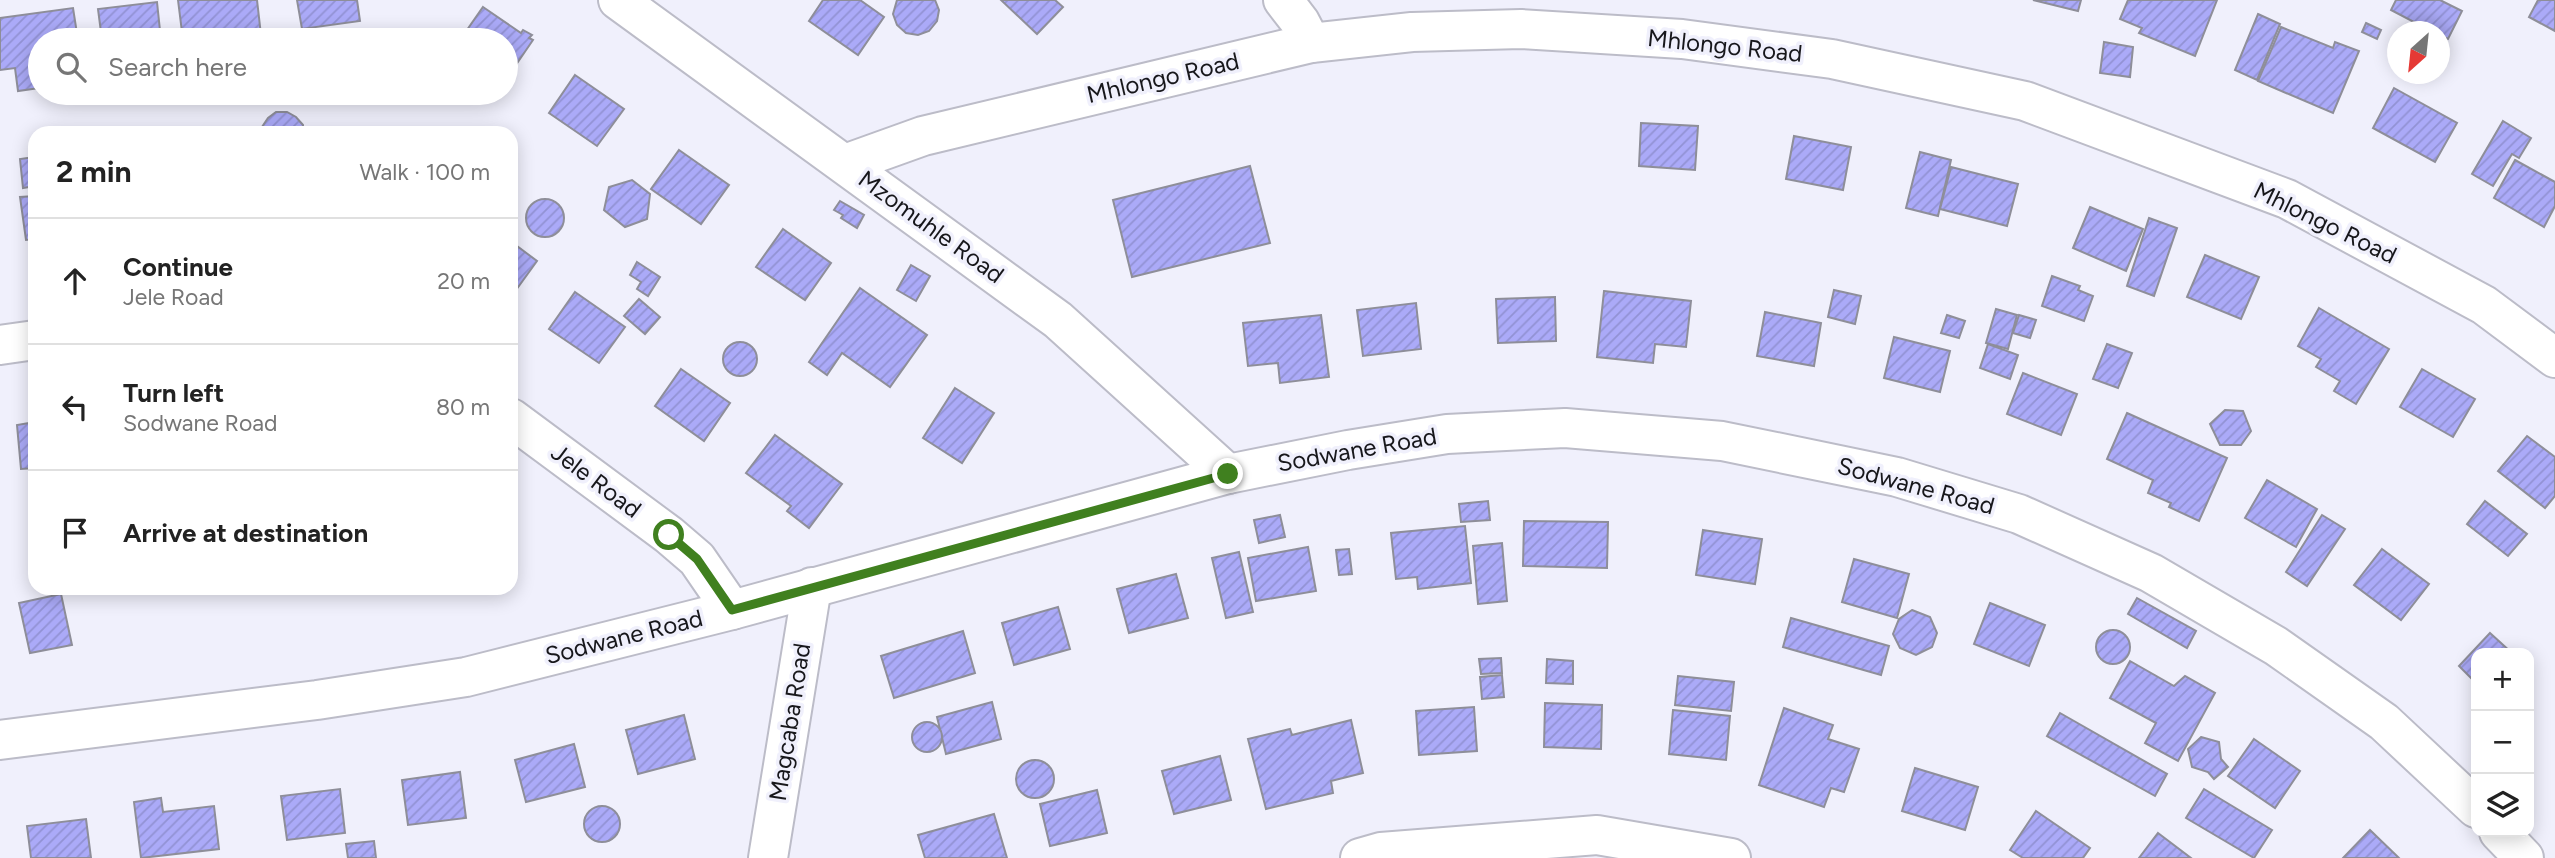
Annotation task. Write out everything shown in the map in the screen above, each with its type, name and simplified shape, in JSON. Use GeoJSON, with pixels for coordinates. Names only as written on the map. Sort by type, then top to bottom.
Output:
{"type":"FeatureCollection","features":[{"type":"Feature","properties":{"kind":"street","name":"Mzomuhle Road"},"geometry":{"type":"LineString","coordinates":[[618,0],[1058,320],[1228,474]]}},
{"type":"Feature","properties":{"kind":"street"},"geometry":{"type":"LineString","coordinates":[[1283,0],[1300,22],[1311,43]]}},
{"type":"Feature","properties":{"kind":"street","name":"Mhlongo Road"},"geometry":{"type":"LineString","coordinates":[[845,164],[923,136],[1311,43],[1412,32],[1521,29],[1682,39],[1832,58],[2025,101],[2287,199],[2484,305],[2555,358]]}},
{"type":"Feature","properties":{"kind":"street"},"geometry":{"type":"LineString","coordinates":[[0,345],[28,341]]}},
{"type":"Feature","properties":{"kind":"street","name":"Jele Road"},"geometry":{"type":"LineString","coordinates":[[518,423],[669,535],[697,559],[732,610]]}},
{"type":"Feature","properties":{"kind":"street","name":"Sodwane Road"},"geometry":{"type":"LineString","coordinates":[[0,740],[317,701],[466,677],[732,610],[1228,474],[1447,434],[1565,428],[1722,441],[1897,477],[2020,514],[2151,573],[2276,646],[2384,722],[2471,803]]}},
{"type":"Feature","properties":{"kind":"street","name":"Magcaba Road"},"geometry":{"type":"LineString","coordinates":[[768,858],[812,587]]}},
{"type":"Feature","properties":{"kind":"street"},"geometry":{"type":"LineString","coordinates":[[1360,858],[1381,852],[1597,835],[1731,858]]}},
{"type":"Feature","properties":{"kind":"street"},"geometry":{"type":"LineString","coordinates":[[2504,837],[2524,858]]}},
{"type":"Feature","properties":{"kind":"building"},"geometry":{"type":"Polygon","coordinates":[[[178,0],[257,0],[260,28],[182,28],[178,0]]]}},
{"type":"Feature","properties":{"kind":"building"},"geometry":{"type":"Polygon","coordinates":[[[297,0],[357,0],[360,21],[302,28],[297,0]]]}},
{"type":"Feature","properties":{"kind":"building"},"geometry":{"type":"Polygon","coordinates":[[[823,0],[860,0],[884,17],[858,55],[809,21],[823,0]]]}},
{"type":"Feature","properties":{"kind":"building"},"geometry":{"type":"Polygon","coordinates":[[[897,0],[935,0],[939,10],[937,21],[929,31],[918,35],[906,33],[897,25],[893,14],[897,0]]]}},
{"type":"Feature","properties":{"kind":"building"},"geometry":{"type":"Polygon","coordinates":[[[1001,0],[1055,0],[1063,7],[1037,34],[1001,0]]]}},
{"type":"Feature","properties":{"kind":"building"},"geometry":{"type":"Polygon","coordinates":[[[2033,0],[2081,0],[2078,11],[2033,0]]]}},
{"type":"Feature","properties":{"kind":"building"},"geometry":{"type":"Polygon","coordinates":[[[2128,0],[2217,0],[2195,56],[2139,33],[2142,28],[2120,19],[2128,0]]]}},
{"type":"Feature","properties":{"kind":"building"},"geometry":{"type":"Polygon","coordinates":[[[2396,0],[2440,0],[2462,11],[2450,35],[2450,21],[2412,21],[2391,10],[2396,0]]]}},
{"type":"Feature","properties":{"kind":"building"},"geometry":{"type":"Polygon","coordinates":[[[2538,0],[2555,0],[2555,31],[2529,17],[2538,0]]]}},
{"type":"Feature","properties":{"kind":"building"},"geometry":{"type":"Polygon","coordinates":[[[157,2],[160,28],[100,28],[98,9],[157,2]]]}},
{"type":"Feature","properties":{"kind":"building"},"geometry":{"type":"Polygon","coordinates":[[[483,7],[514,28],[468,28],[483,7]]]}},
{"type":"Feature","properties":{"kind":"building"},"geometry":{"type":"Polygon","coordinates":[[[73,8],[76,28],[28,28],[28,90],[18,91],[15,68],[0,70],[0,18],[73,8]]]}},
{"type":"Feature","properties":{"kind":"building"},"geometry":{"type":"Polygon","coordinates":[[[2258,14],[2280,24],[2257,80],[2235,70],[2258,14]]]}},
{"type":"Feature","properties":{"kind":"building"},"geometry":{"type":"Polygon","coordinates":[[[2366,23],[2381,30],[2377,39],[2362,32],[2366,23]]]}},
{"type":"Feature","properties":{"kind":"building"},"geometry":{"type":"Polygon","coordinates":[[[2281,27],[2333,48],[2335,42],[2359,51],[2333,113],[2258,81],[2281,27]]]}},
{"type":"Feature","properties":{"kind":"building"},"geometry":{"type":"Polygon","coordinates":[[[523,30],[532,35],[529,38],[533,40],[518,62],[518,31],[521,33],[523,30]]]}},
{"type":"Feature","properties":{"kind":"building"},"geometry":{"type":"Polygon","coordinates":[[[2104,42],[2133,47],[2130,77],[2100,73],[2104,42]]]}},
{"type":"Feature","properties":{"kind":"building"},"geometry":{"type":"Polygon","coordinates":[[[575,75],[624,109],[597,146],[549,113],[575,75]]]}},
{"type":"Feature","properties":{"kind":"building"},"geometry":{"type":"Polygon","coordinates":[[[2394,88],[2457,123],[2435,162],[2373,128],[2394,88]]]}},
{"type":"Feature","properties":{"kind":"building"},"geometry":{"type":"Polygon","coordinates":[[[276,112],[287,112],[296,117],[303,126],[263,126],[276,112]]]}},
{"type":"Feature","properties":{"kind":"building"},"geometry":{"type":"Polygon","coordinates":[[[2503,121],[2531,138],[2519,158],[2512,154],[2493,186],[2472,174],[2503,121]]]}},
{"type":"Feature","properties":{"kind":"building"},"geometry":{"type":"Polygon","coordinates":[[[1641,123],[1698,126],[1695,170],[1639,166],[1641,123]]]}},
{"type":"Feature","properties":{"kind":"building"},"geometry":{"type":"Polygon","coordinates":[[[1794,136],[1851,147],[1843,190],[1786,179],[1794,136]]]}},
{"type":"Feature","properties":{"kind":"building"},"geometry":{"type":"Polygon","coordinates":[[[679,150],[729,185],[701,224],[651,189],[679,150]]]}},
{"type":"Feature","properties":{"kind":"building"},"geometry":{"type":"Polygon","coordinates":[[[1920,152],[1951,160],[1938,216],[1906,208],[1920,152]]]}},
{"type":"Feature","properties":{"kind":"building"},"geometry":{"type":"Polygon","coordinates":[[[28,158],[28,187],[23,188],[20,159],[28,158]]]}},
{"type":"Feature","properties":{"kind":"building"},"geometry":{"type":"Polygon","coordinates":[[[2515,160],[2555,182],[2555,206],[2544,227],[2494,198],[2515,160]]]}},
{"type":"Feature","properties":{"kind":"building"},"geometry":{"type":"Polygon","coordinates":[[[1250,166],[1270,243],[1132,277],[1113,200],[1250,166]]]}},
{"type":"Feature","properties":{"kind":"building"},"geometry":{"type":"Polygon","coordinates":[[[1951,167],[2018,184],[2007,226],[1940,209],[1951,167]]]}},
{"type":"Feature","properties":{"kind":"building"},"geometry":{"type":"Polygon","coordinates":[[[632,180],[650,194],[647,219],[625,227],[604,210],[609,187],[632,180]]]}},
{"type":"Feature","properties":{"kind":"building"},"geometry":{"type":"Polygon","coordinates":[[[28,196],[28,240],[26,240],[20,197],[28,196]]]}},
{"type":"Feature","properties":{"kind":"building"},"geometry":{"type":"Polygon","coordinates":[[[545,199],[558,205],[564,218],[558,231],[545,237],[532,231],[526,218],[532,205],[545,199]]]}},
{"type":"Feature","properties":{"kind":"building"},"geometry":{"type":"Polygon","coordinates":[[[840,201],[864,215],[857,228],[834,210],[840,201]]]}},
{"type":"Feature","properties":{"kind":"building"},"geometry":{"type":"Polygon","coordinates":[[[2090,207],[2143,229],[2126,271],[2073,248],[2090,207]]]}},
{"type":"Feature","properties":{"kind":"building"},"geometry":{"type":"Polygon","coordinates":[[[2149,218],[2177,228],[2154,296],[2127,286],[2149,218]]]}},
{"type":"Feature","properties":{"kind":"building"},"geometry":{"type":"Polygon","coordinates":[[[783,229],[831,263],[805,300],[756,267],[783,229]]]}},
{"type":"Feature","properties":{"kind":"building"},"geometry":{"type":"Polygon","coordinates":[[[518,247],[537,261],[518,287],[518,247]]]}},
{"type":"Feature","properties":{"kind":"building"},"geometry":{"type":"Polygon","coordinates":[[[2205,255],[2259,277],[2241,319],[2187,297],[2205,255]]]}},
{"type":"Feature","properties":{"kind":"building"},"geometry":{"type":"Polygon","coordinates":[[[637,262],[660,277],[648,296],[637,289],[641,282],[630,275],[637,262]]]}},
{"type":"Feature","properties":{"kind":"building"},"geometry":{"type":"Polygon","coordinates":[[[911,265],[930,276],[916,301],[897,290],[911,265]]]}},
{"type":"Feature","properties":{"kind":"building"},"geometry":{"type":"Polygon","coordinates":[[[2052,276],[2080,286],[2078,290],[2093,296],[2084,321],[2042,306],[2052,276]]]}},
{"type":"Feature","properties":{"kind":"building"},"geometry":{"type":"Polygon","coordinates":[[[860,288],[927,335],[890,387],[842,353],[827,375],[809,362],[860,288]]]}},
{"type":"Feature","properties":{"kind":"building"},"geometry":{"type":"Polygon","coordinates":[[[1834,290],[1861,296],[1855,324],[1828,317],[1834,290]]]}},
{"type":"Feature","properties":{"kind":"building"},"geometry":{"type":"Polygon","coordinates":[[[1604,291],[1691,301],[1686,347],[1655,344],[1653,363],[1597,357],[1604,291]]]}},
{"type":"Feature","properties":{"kind":"building"},"geometry":{"type":"Polygon","coordinates":[[[575,292],[625,327],[599,363],[549,329],[575,292]]]}},
{"type":"Feature","properties":{"kind":"building"},"geometry":{"type":"Polygon","coordinates":[[[1555,297],[1556,341],[1498,343],[1496,299],[1555,297]]]}},
{"type":"Feature","properties":{"kind":"building"},"geometry":{"type":"Polygon","coordinates":[[[639,299],[660,317],[645,334],[624,316],[639,299]]]}},
{"type":"Feature","properties":{"kind":"building"},"geometry":{"type":"Polygon","coordinates":[[[1416,303],[1421,349],[1363,356],[1357,310],[1416,303]]]}},
{"type":"Feature","properties":{"kind":"building"},"geometry":{"type":"Polygon","coordinates":[[[2319,308],[2389,349],[2356,404],[2334,391],[2340,381],[2316,367],[2321,359],[2298,346],[2319,308]]]}},
{"type":"Feature","properties":{"kind":"building"},"geometry":{"type":"Polygon","coordinates":[[[1996,309],[2017,315],[2008,349],[1986,343],[1996,309]]]}},
{"type":"Feature","properties":{"kind":"building"},"geometry":{"type":"Polygon","coordinates":[[[1765,312],[1821,323],[1814,366],[1757,356],[1765,312]]]}},
{"type":"Feature","properties":{"kind":"building"},"geometry":{"type":"Polygon","coordinates":[[[1321,315],[1329,377],[1280,383],[1278,363],[1248,366],[1243,323],[1321,315]]]}},
{"type":"Feature","properties":{"kind":"building"},"geometry":{"type":"Polygon","coordinates":[[[1947,315],[1965,321],[1959,338],[1941,333],[1947,315]]]}},
{"type":"Feature","properties":{"kind":"building"},"geometry":{"type":"Polygon","coordinates":[[[2019,315],[2036,320],[2030,338],[2013,333],[2019,315]]]}},
{"type":"Feature","properties":{"kind":"building"},"geometry":{"type":"Polygon","coordinates":[[[1894,337],[1950,351],[1940,392],[1884,378],[1894,337]]]}},
{"type":"Feature","properties":{"kind":"building"},"geometry":{"type":"Polygon","coordinates":[[[740,342],[752,347],[757,359],[752,371],[740,376],[728,371],[723,359],[728,347],[740,342]]]}},
{"type":"Feature","properties":{"kind":"building"},"geometry":{"type":"Polygon","coordinates":[[[1988,344],[2018,355],[2010,379],[1980,368],[1988,344]]]}},
{"type":"Feature","properties":{"kind":"building"},"geometry":{"type":"Polygon","coordinates":[[[2107,344],[2132,353],[2118,388],[2093,379],[2107,344]]]}},
{"type":"Feature","properties":{"kind":"building"},"geometry":{"type":"Polygon","coordinates":[[[681,369],[730,403],[704,441],[655,406],[681,369]]]}},
{"type":"Feature","properties":{"kind":"building"},"geometry":{"type":"Polygon","coordinates":[[[2422,369],[2475,399],[2453,437],[2400,407],[2422,369]]]}},
{"type":"Feature","properties":{"kind":"building"},"geometry":{"type":"Polygon","coordinates":[[[2023,373],[2077,394],[2061,435],[2007,414],[2023,373]]]}},
{"type":"Feature","properties":{"kind":"building"},"geometry":{"type":"Polygon","coordinates":[[[955,388],[994,413],[962,463],[923,438],[955,388]]]}},
{"type":"Feature","properties":{"kind":"building"},"geometry":{"type":"Polygon","coordinates":[[[2225,410],[2243,411],[2251,431],[2241,445],[2220,445],[2210,424],[2225,410]]]}},
{"type":"Feature","properties":{"kind":"building"},"geometry":{"type":"Polygon","coordinates":[[[2127,413],[2227,458],[2199,521],[2169,507],[2171,503],[2148,493],[2153,480],[2107,459],[2127,413]]]}},
{"type":"Feature","properties":{"kind":"building"},"geometry":{"type":"Polygon","coordinates":[[[28,423],[28,468],[21,469],[17,425],[28,423]]]}},
{"type":"Feature","properties":{"kind":"building"},"geometry":{"type":"Polygon","coordinates":[[[775,435],[842,484],[809,528],[787,511],[791,506],[746,473],[775,435]]]}},
{"type":"Feature","properties":{"kind":"building"},"geometry":{"type":"Polygon","coordinates":[[[2527,436],[2555,457],[2555,496],[2545,508],[2498,471],[2527,436]]]}},
{"type":"Feature","properties":{"kind":"building"},"geometry":{"type":"Polygon","coordinates":[[[2267,480],[2317,509],[2296,547],[2245,518],[2267,480]]]}},
{"type":"Feature","properties":{"kind":"building"},"geometry":{"type":"Polygon","coordinates":[[[1488,501],[1490,520],[1461,522],[1459,504],[1488,501]]]}},
{"type":"Feature","properties":{"kind":"building"},"geometry":{"type":"Polygon","coordinates":[[[2485,501],[2527,534],[2508,556],[2467,524],[2485,501]]]}},
{"type":"Feature","properties":{"kind":"building"},"geometry":{"type":"Polygon","coordinates":[[[1280,515],[1285,537],[1259,543],[1254,520],[1280,515]]]}},
{"type":"Feature","properties":{"kind":"building"},"geometry":{"type":"Polygon","coordinates":[[[2322,515],[2345,529],[2307,586],[2286,572],[2322,515]]]}},
{"type":"Feature","properties":{"kind":"building"},"geometry":{"type":"Polygon","coordinates":[[[1524,521],[1608,522],[1607,568],[1523,566],[1524,521]]]}},
{"type":"Feature","properties":{"kind":"building"},"geometry":{"type":"Polygon","coordinates":[[[1465,526],[1471,583],[1418,589],[1417,577],[1396,579],[1391,533],[1465,526]]]}},
{"type":"Feature","properties":{"kind":"building"},"geometry":{"type":"Polygon","coordinates":[[[1703,530],[1762,539],[1755,584],[1696,575],[1703,530]]]}},
{"type":"Feature","properties":{"kind":"building"},"geometry":{"type":"Polygon","coordinates":[[[1502,543],[1507,601],[1478,604],[1473,546],[1502,543]]]}},
{"type":"Feature","properties":{"kind":"building"},"geometry":{"type":"Polygon","coordinates":[[[1308,547],[1316,591],[1256,601],[1248,558],[1308,547]]]}},
{"type":"Feature","properties":{"kind":"building"},"geometry":{"type":"Polygon","coordinates":[[[1349,549],[1352,574],[1339,575],[1336,550],[1349,549]]]}},
{"type":"Feature","properties":{"kind":"building"},"geometry":{"type":"Polygon","coordinates":[[[2382,549],[2429,584],[2401,620],[2354,585],[2382,549]]]}},
{"type":"Feature","properties":{"kind":"building"},"geometry":{"type":"Polygon","coordinates":[[[1239,552],[1253,612],[1226,618],[1212,558],[1239,552]]]}},
{"type":"Feature","properties":{"kind":"building"},"geometry":{"type":"Polygon","coordinates":[[[1854,559],[1909,574],[1897,618],[1842,602],[1854,559]]]}},
{"type":"Feature","properties":{"kind":"building"},"geometry":{"type":"Polygon","coordinates":[[[1176,574],[1188,618],[1129,633],[1117,589],[1176,574]]]}},
{"type":"Feature","properties":{"kind":"building"},"geometry":{"type":"Polygon","coordinates":[[[61,595],[72,645],[30,653],[19,603],[61,595]]]}},
{"type":"Feature","properties":{"kind":"building"},"geometry":{"type":"Polygon","coordinates":[[[2137,598],[2196,631],[2187,648],[2128,614],[2137,598]]]}},
{"type":"Feature","properties":{"kind":"building"},"geometry":{"type":"Polygon","coordinates":[[[1990,603],[2045,625],[2029,666],[1974,644],[1990,603]]]}},
{"type":"Feature","properties":{"kind":"building"},"geometry":{"type":"Polygon","coordinates":[[[1058,607],[1070,649],[1014,665],[1002,623],[1058,607]]]}},
{"type":"Feature","properties":{"kind":"building"},"geometry":{"type":"Polygon","coordinates":[[[1912,610],[1930,617],[1937,633],[1932,647],[1916,655],[1900,648],[1893,634],[1899,619],[1912,610]]]}},
{"type":"Feature","properties":{"kind":"building"},"geometry":{"type":"Polygon","coordinates":[[[1791,618],[1889,646],[1881,675],[1783,647],[1791,618]]]}},
{"type":"Feature","properties":{"kind":"building"},"geometry":{"type":"Polygon","coordinates":[[[2113,630],[2125,635],[2130,647],[2125,659],[2113,664],[2101,659],[2096,647],[2101,635],[2113,630]]]}},
{"type":"Feature","properties":{"kind":"building"},"geometry":{"type":"Polygon","coordinates":[[[963,631],[975,673],[894,698],[881,656],[963,631]]]}},
{"type":"Feature","properties":{"kind":"building"},"geometry":{"type":"Polygon","coordinates":[[[2490,633],[2506,648],[2476,648],[2490,633]]]}},
{"type":"Feature","properties":{"kind":"building"},"geometry":{"type":"Polygon","coordinates":[[[2471,653],[2471,678],[2459,666],[2471,653]]]}},
{"type":"Feature","properties":{"kind":"building"},"geometry":{"type":"Polygon","coordinates":[[[1501,658],[1502,673],[1481,674],[1479,659],[1501,658]]]}},
{"type":"Feature","properties":{"kind":"building"},"geometry":{"type":"Polygon","coordinates":[[[1547,659],[1573,661],[1573,684],[1546,683],[1547,659]]]}},
{"type":"Feature","properties":{"kind":"building"},"geometry":{"type":"Polygon","coordinates":[[[2130,661],[2174,686],[2185,676],[2215,693],[2178,761],[2145,743],[2156,723],[2110,698],[2130,661]]]}},
{"type":"Feature","properties":{"kind":"building"},"geometry":{"type":"Polygon","coordinates":[[[1502,675],[1504,697],[1482,699],[1480,677],[1502,675]]]}},
{"type":"Feature","properties":{"kind":"building"},"geometry":{"type":"Polygon","coordinates":[[[1678,676],[1734,682],[1731,711],[1675,705],[1678,676]]]}},
{"type":"Feature","properties":{"kind":"building"},"geometry":{"type":"Polygon","coordinates":[[[992,702],[1001,739],[946,754],[937,717],[992,702]]]}},
{"type":"Feature","properties":{"kind":"building"},"geometry":{"type":"Polygon","coordinates":[[[1545,703],[1602,705],[1601,749],[1544,747],[1545,703]]]}},
{"type":"Feature","properties":{"kind":"building"},"geometry":{"type":"Polygon","coordinates":[[[1474,707],[1477,751],[1419,755],[1416,711],[1474,707]]]}},
{"type":"Feature","properties":{"kind":"building"},"geometry":{"type":"Polygon","coordinates":[[[1784,708],[1833,725],[1828,739],[1859,749],[1844,792],[1831,788],[1824,807],[1759,785],[1784,708]]]}},
{"type":"Feature","properties":{"kind":"building"},"geometry":{"type":"Polygon","coordinates":[[[1673,710],[1730,716],[1726,760],[1669,754],[1673,710]]]}},
{"type":"Feature","properties":{"kind":"building"},"geometry":{"type":"Polygon","coordinates":[[[2060,713],[2167,774],[2155,796],[2047,736],[2060,713]]]}},
{"type":"Feature","properties":{"kind":"building"},"geometry":{"type":"Polygon","coordinates":[[[684,715],[695,759],[638,774],[626,730],[684,715]]]}},
{"type":"Feature","properties":{"kind":"building"},"geometry":{"type":"Polygon","coordinates":[[[1351,720],[1363,773],[1331,781],[1333,793],[1266,809],[1248,739],[1290,729],[1292,735],[1351,720]]]}},
{"type":"Feature","properties":{"kind":"building"},"geometry":{"type":"Polygon","coordinates":[[[927,722],[938,726],[942,737],[938,748],[927,752],[916,748],[912,737],[916,726],[927,722]]]}},
{"type":"Feature","properties":{"kind":"building"},"geometry":{"type":"Polygon","coordinates":[[[2201,737],[2219,742],[2221,759],[2228,767],[2214,779],[2208,772],[2192,767],[2188,749],[2201,737]]]}},
{"type":"Feature","properties":{"kind":"building"},"geometry":{"type":"Polygon","coordinates":[[[2254,739],[2300,771],[2275,808],[2228,776],[2254,739]]]}},
{"type":"Feature","properties":{"kind":"building"},"geometry":{"type":"Polygon","coordinates":[[[574,744],[585,787],[526,802],[515,760],[574,744]]]}},
{"type":"Feature","properties":{"kind":"building"},"geometry":{"type":"Polygon","coordinates":[[[1220,756],[1231,800],[1174,814],[1162,771],[1220,756]]]}},
{"type":"Feature","properties":{"kind":"building"},"geometry":{"type":"Polygon","coordinates":[[[1035,760],[1048,766],[1054,779],[1048,792],[1035,798],[1022,792],[1016,779],[1022,766],[1035,760]]]}},
{"type":"Feature","properties":{"kind":"building"},"geometry":{"type":"Polygon","coordinates":[[[1915,768],[1978,787],[1965,830],[1902,811],[1915,768]]]}},
{"type":"Feature","properties":{"kind":"building"},"geometry":{"type":"Polygon","coordinates":[[[460,772],[466,818],[408,825],[402,780],[460,772]]]}},
{"type":"Feature","properties":{"kind":"building"},"geometry":{"type":"Polygon","coordinates":[[[340,789],[345,833],[287,840],[281,796],[340,789]]]}},
{"type":"Feature","properties":{"kind":"building"},"geometry":{"type":"Polygon","coordinates":[[[2204,789],[2272,830],[2254,858],[2186,818],[2204,789]]]}},
{"type":"Feature","properties":{"kind":"building"},"geometry":{"type":"Polygon","coordinates":[[[1097,790],[1107,833],[1050,846],[1040,804],[1097,790]]]}},
{"type":"Feature","properties":{"kind":"building"},"geometry":{"type":"Polygon","coordinates":[[[161,798],[163,812],[214,806],[219,849],[141,858],[134,802],[161,798]]]}},
{"type":"Feature","properties":{"kind":"building"},"geometry":{"type":"Polygon","coordinates":[[[602,806],[615,811],[620,824],[615,837],[602,842],[589,837],[584,824],[589,811],[602,806]]]}},
{"type":"Feature","properties":{"kind":"building"},"geometry":{"type":"Polygon","coordinates":[[[2036,811],[2090,848],[2083,858],[2023,858],[2010,850],[2036,811]]]}},
{"type":"Feature","properties":{"kind":"building"},"geometry":{"type":"Polygon","coordinates":[[[994,814],[1007,858],[925,858],[918,835],[994,814]]]}},
{"type":"Feature","properties":{"kind":"building"},"geometry":{"type":"Polygon","coordinates":[[[86,819],[91,858],[31,858],[27,826],[86,819]]]}},
{"type":"Feature","properties":{"kind":"building"},"geometry":{"type":"Polygon","coordinates":[[[2370,830],[2399,858],[2343,858],[2370,830]]]}},
{"type":"Feature","properties":{"kind":"building"},"geometry":{"type":"Polygon","coordinates":[[[2158,833],[2191,858],[2139,858],[2158,833]]]}},
{"type":"Feature","properties":{"kind":"building"},"geometry":{"type":"Polygon","coordinates":[[[374,841],[376,858],[348,858],[346,844],[374,841]]]}},
{"type":"Feature","properties":{"kind":"route"},"geometry":{"type":"LineString","coordinates":[[669,535],[697,559],[732,610],[1228,474]]}}]}
